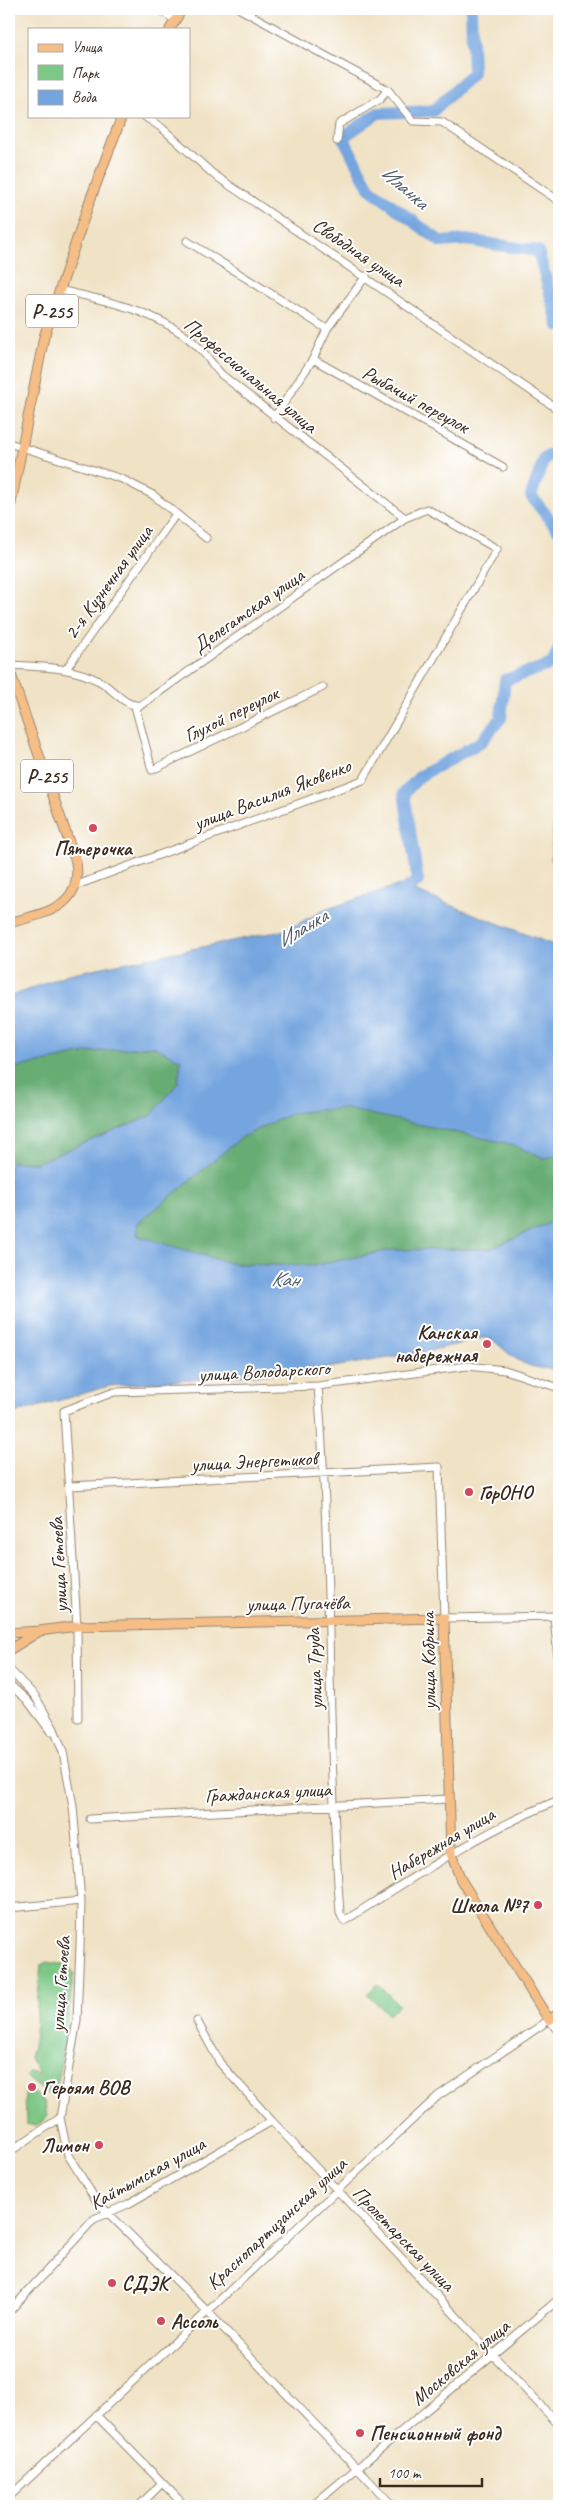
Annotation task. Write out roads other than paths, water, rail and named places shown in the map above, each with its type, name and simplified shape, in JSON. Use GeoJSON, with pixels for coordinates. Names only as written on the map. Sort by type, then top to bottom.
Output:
{"type":"FeatureCollection","features":[{"type":"Feature","properties":{"kind":"main road"},"geometry":{"type":"LineString","coordinates":[[171,28],[182,9]]}},
{"type":"Feature","properties":{"kind":"main road","name":"Р-255"},"geometry":{"type":"LineString","coordinates":[[9,513],[44,337],[121,118]]}},
{"type":"Feature","properties":{"kind":"main road","name":"Р-255"},"geometry":{"type":"LineString","coordinates":[[9,667],[76,862],[77,885]]}},
{"type":"Feature","properties":{"kind":"main road"},"geometry":{"type":"LineString","coordinates":[[9,923],[62,905],[77,885]]}},
{"type":"Feature","properties":{"kind":"main road","name":"улица Пугачёва"},"geometry":{"type":"LineString","coordinates":[[39,1632],[77,1626],[444,1618]]}},
{"type":"Feature","properties":{"kind":"main road","name":"улица Кобрина"},"geometry":{"type":"LineString","coordinates":[[444,1618],[451,1854],[461,1880],[549,2020]]}},
{"type":"Feature","properties":{"kind":"main road"},"geometry":{"type":"LineString","coordinates":[[9,1633],[39,1632]]}},
{"type":"Feature","properties":{"kind":"main road"},"geometry":{"type":"LineString","coordinates":[[9,1650],[39,1632]]}},
{"type":"Feature","properties":{"kind":"main road","name":"Краснопартизанская улица"},"geometry":{"type":"LineString","coordinates":[[549,2020],[559,2013]]}},
{"type":"Feature","properties":{"kind":"street"},"geometry":{"type":"LineString","coordinates":[[159,9],[175,20]]}},
{"type":"Feature","properties":{"kind":"street"},"geometry":{"type":"LineString","coordinates":[[240,9],[388,90],[413,121],[442,122],[559,201]]}},
{"type":"Feature","properties":{"kind":"street"},"geometry":{"type":"LineString","coordinates":[[337,141],[339,124],[380,99],[388,90]]}},
{"type":"Feature","properties":{"kind":"street","name":"Свободная улица"},"geometry":{"type":"LineString","coordinates":[[147,118],[162,128],[213,174],[366,276],[559,410]]}},
{"type":"Feature","properties":{"kind":"street"},"geometry":{"type":"LineString","coordinates":[[187,241],[327,329]]}},
{"type":"Feature","properties":{"kind":"street"},"geometry":{"type":"LineString","coordinates":[[274,418],[313,359],[327,329],[366,276]]}},
{"type":"Feature","properties":{"kind":"street","name":"Профессиональная улица"},"geometry":{"type":"LineString","coordinates":[[59,290],[130,306],[185,336],[199,348],[222,375],[274,418],[405,518]]}},
{"type":"Feature","properties":{"kind":"street","name":"Рыбачий переулок"},"geometry":{"type":"LineString","coordinates":[[313,359],[503,467]]}},
{"type":"Feature","properties":{"kind":"street"},"geometry":{"type":"LineString","coordinates":[[9,443],[122,478],[153,495],[206,538]]}},
{"type":"Feature","properties":{"kind":"street","name":"Делегатская улица"},"geometry":{"type":"LineString","coordinates":[[135,706],[141,705],[405,518],[426,509],[497,549]]}},
{"type":"Feature","properties":{"kind":"street","name":"2-я Кузнечная улица"},"geometry":{"type":"LineString","coordinates":[[66,669],[176,514]]}},
{"type":"Feature","properties":{"kind":"street","name":"улица Василия Яковенко"},"geometry":{"type":"LineString","coordinates":[[77,885],[363,780],[497,549]]}},
{"type":"Feature","properties":{"kind":"street"},"geometry":{"type":"LineString","coordinates":[[9,667],[66,669],[103,683],[135,706]]}},
{"type":"Feature","properties":{"kind":"street","name":"Глухой переулок"},"geometry":{"type":"LineString","coordinates":[[135,706],[152,770],[323,687]]}},
{"type":"Feature","properties":{"kind":"street","name":"улица Володарского"},"geometry":{"type":"LineString","coordinates":[[64,1411],[114,1392],[318,1386],[467,1366],[505,1370],[559,1388]]}},
{"type":"Feature","properties":{"kind":"street","name":"улица Труда"},"geometry":{"type":"LineString","coordinates":[[318,1386],[325,1473],[334,1805],[340,1912],[344,1921]]}},
{"type":"Feature","properties":{"kind":"street","name":"улица Гетоева"},"geometry":{"type":"LineString","coordinates":[[64,1411],[77,1626],[78,1718]]}},
{"type":"Feature","properties":{"kind":"street","name":"улица Энергетиков"},"geometry":{"type":"LineString","coordinates":[[70,1486],[439,1467]]}},
{"type":"Feature","properties":{"kind":"street","name":"улица Кобрина"},"geometry":{"type":"LineString","coordinates":[[439,1467],[444,1618]]}},
{"type":"Feature","properties":{"kind":"street"},"geometry":{"type":"LineString","coordinates":[[556,1616],[559,1669]]}},
{"type":"Feature","properties":{"kind":"street","name":"улица Пугачёва"},"geometry":{"type":"LineString","coordinates":[[444,1618],[556,1616]]}},
{"type":"Feature","properties":{"kind":"street"},"geometry":{"type":"LineString","coordinates":[[9,1669],[35,1696],[54,1729],[60,1745]]}},
{"type":"Feature","properties":{"kind":"street"},"geometry":{"type":"LineString","coordinates":[[9,1684],[27,1700],[60,1745]]}},
{"type":"Feature","properties":{"kind":"street","name":"улица Гетоева"},"geometry":{"type":"LineString","coordinates":[[60,1745],[70,1784],[80,1901],[77,2020],[60,2118],[68,2155],[84,2185],[107,2212],[208,2312],[394,2506]]}},
{"type":"Feature","properties":{"kind":"street","name":"Гражданская улица"},"geometry":{"type":"LineString","coordinates":[[90,1819],[448,1799]]}},
{"type":"Feature","properties":{"kind":"street","name":"Набережная улица"},"geometry":{"type":"LineString","coordinates":[[344,1921],[451,1854],[514,1818],[559,1800]]}},
{"type":"Feature","properties":{"kind":"street"},"geometry":{"type":"LineString","coordinates":[[9,1908],[80,1901]]}},
{"type":"Feature","properties":{"kind":"street"},"geometry":{"type":"LineString","coordinates":[[549,2020],[559,2032]]}},
{"type":"Feature","properties":{"kind":"street","name":"Краснопартизанская улица"},"geometry":{"type":"LineString","coordinates":[[9,2497],[438,2096],[549,2020]]}},
{"type":"Feature","properties":{"kind":"street","name":"Пролетарская улица"},"geometry":{"type":"LineString","coordinates":[[197,2021],[220,2063],[272,2122],[559,2425]]}},
{"type":"Feature","properties":{"kind":"street"},"geometry":{"type":"LineString","coordinates":[[9,2152],[60,2118]]}},
{"type":"Feature","properties":{"kind":"street","name":"Кайтымская улица"},"geometry":{"type":"LineString","coordinates":[[9,2312],[94,2219],[128,2204],[272,2122]]}},
{"type":"Feature","properties":{"kind":"street","name":"Московская улица"},"geometry":{"type":"LineString","coordinates":[[312,2506],[559,2299]]}},
{"type":"Feature","properties":{"kind":"street"},"geometry":{"type":"LineString","coordinates":[[96,2415],[185,2506]]}},
{"type":"Feature","properties":{"kind":"street"},"geometry":{"type":"LineString","coordinates":[[138,2506],[162,2483]]}},
{"type":"Feature","properties":{"kind":"water","name":"Кан"},"geometry":{"type":"Polygon","coordinates":[[[399,885],[559,947],[559,1155],[544,1158],[511,1144],[342,1108],[292,1113],[242,1137],[137,1224],[138,1236],[233,1264],[311,1266],[393,1250],[490,1249],[559,1219],[559,1369],[538,1368],[529,1365],[515,1358],[492,1339],[483,1338],[425,1352],[308,1371],[109,1386],[9,1415],[9,1162],[36,1163],[151,1116],[178,1083],[181,1060],[153,1046],[91,1052],[9,1069],[9,997],[68,974],[286,930],[324,910],[399,885]]]}},
{"type":"Feature","properties":{"kind":"waterway","name":"Иланка"},"geometry":{"type":"LineString","coordinates":[[471,9],[473,73],[433,111],[378,113],[343,137],[369,188],[441,242],[466,240],[538,251],[559,326]]}},
{"type":"Feature","properties":{"kind":"waterway","name":"Иланка"},"geometry":{"type":"LineString","coordinates":[[559,449],[544,459],[531,496],[559,531]]}},
{"type":"Feature","properties":{"kind":"waterway","name":"Иланка"},"geometry":{"type":"LineString","coordinates":[[394,896],[418,881],[404,793],[420,776],[481,742],[501,718],[505,680],[552,664],[559,649]]}},
{"type":"Feature","properties":{"kind":"place","name":"Пятерочка"},"geometry":{"type":"Point","coordinates":[93,828]}},
{"type":"Feature","properties":{"kind":"place","name":"Канская набережная"},"geometry":{"type":"Point","coordinates":[487,1344]}},
{"type":"Feature","properties":{"kind":"place","name":"ГорОНО"},"geometry":{"type":"Point","coordinates":[469,1492]}},
{"type":"Feature","properties":{"kind":"place","name":"Школа №7"},"geometry":{"type":"Point","coordinates":[538,1905]}},
{"type":"Feature","properties":{"kind":"place","name":"Героям ВОВ"},"geometry":{"type":"Point","coordinates":[32,2087]}},
{"type":"Feature","properties":{"kind":"place","name":"Лимон"},"geometry":{"type":"Point","coordinates":[99,2145]}},
{"type":"Feature","properties":{"kind":"place","name":"СДЭК"},"geometry":{"type":"Point","coordinates":[112,2283]}},
{"type":"Feature","properties":{"kind":"place","name":"Ассоль"},"geometry":{"type":"Point","coordinates":[161,2321]}},
{"type":"Feature","properties":{"kind":"place","name":"Пенсионный фонд"},"geometry":{"type":"Point","coordinates":[360,2433]}}]}
